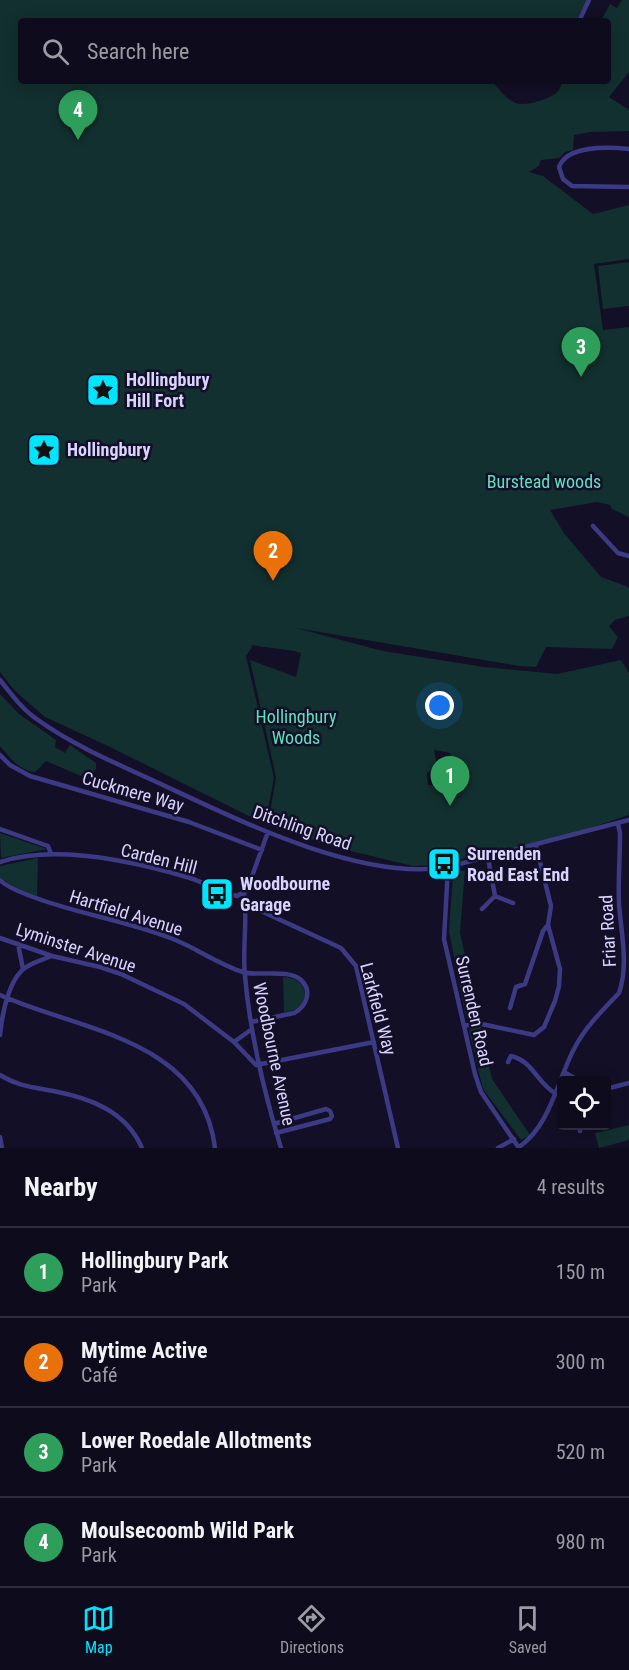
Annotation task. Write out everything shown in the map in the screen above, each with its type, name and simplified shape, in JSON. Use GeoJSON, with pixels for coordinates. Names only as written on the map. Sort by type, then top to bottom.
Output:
{"type":"FeatureCollection","features":[{"type":"Feature","properties":{"kind":"street"},"geometry":{"type":"LineString","coordinates":[[580,18],[589,0]]}},
{"type":"Feature","properties":{"kind":"street"},"geometry":{"type":"LineString","coordinates":[[629,149],[609,148],[577,152],[564,157],[559,167],[563,179],[572,186],[629,187]]}},
{"type":"Feature","properties":{"kind":"street"},"geometry":{"type":"LineString","coordinates":[[593,526],[618,553],[629,556]]}},
{"type":"Feature","properties":{"kind":"street","name":"Ditchling Road"},"geometry":{"type":"LineString","coordinates":[[0,680],[12,696],[35,718],[63,736],[120,765],[268,832],[339,856],[385,867],[408,870],[448,867],[629,820]]}},
{"type":"Feature","properties":{"kind":"street","name":"Cuckmere Way"},"geometry":{"type":"LineString","coordinates":[[0,755],[10,765],[30,776],[189,822],[262,850]]}},
{"type":"Feature","properties":{"kind":"street","name":"Friar Road"},"geometry":{"type":"LineString","coordinates":[[519,1148],[532,1137],[556,1094],[584,1031],[619,993],[624,980],[619,903],[620,833],[618,824]]}},
{"type":"Feature","properties":{"kind":"street"},"geometry":{"type":"LineString","coordinates":[[0,829],[48,846],[51,854]]}},
{"type":"Feature","properties":{"kind":"street"},"geometry":{"type":"LineString","coordinates":[[244,893],[268,832]]}},
{"type":"Feature","properties":{"kind":"street"},"geometry":{"type":"LineString","coordinates":[[464,1026],[477,1023],[534,1035],[540,1032],[555,1001],[560,969],[548,925],[551,906],[536,846]]}},
{"type":"Feature","properties":{"kind":"street","name":"Carden Hill"},"geometry":{"type":"LineString","coordinates":[[0,862],[29,855],[51,854],[136,865],[191,879],[235,896],[244,893]]}},
{"type":"Feature","properties":{"kind":"street"},"geometry":{"type":"LineString","coordinates":[[488,858],[495,896]]}},
{"type":"Feature","properties":{"kind":"street","name":"Surrenden Road"},"geometry":{"type":"LineString","coordinates":[[448,867],[444,939],[475,1074],[482,1092],[519,1148]]}},
{"type":"Feature","properties":{"kind":"street","name":"Hartfield Avenue"},"geometry":{"type":"LineString","coordinates":[[0,880],[12,889],[38,899],[171,938],[244,973]]}},
{"type":"Feature","properties":{"kind":"street","name":"Woodbourne Avenue"},"geometry":{"type":"LineString","coordinates":[[244,893],[246,904],[244,973],[250,1022],[280,1148]]}},
{"type":"Feature","properties":{"kind":"street"},"geometry":{"type":"LineString","coordinates":[[495,896],[513,903]]}},
{"type":"Feature","properties":{"kind":"street"},"geometry":{"type":"LineString","coordinates":[[482,909],[495,896]]}},
{"type":"Feature","properties":{"kind":"street","name":"Larkfield Way"},"geometry":{"type":"LineString","coordinates":[[246,904],[341,948],[356,966],[398,1148]]}},
{"type":"Feature","properties":{"kind":"street"},"geometry":{"type":"LineString","coordinates":[[510,1008],[516,987],[525,984],[543,931],[548,925]]}},
{"type":"Feature","properties":{"kind":"street","name":"Lyminster Avenue"},"geometry":{"type":"LineString","coordinates":[[0,938],[52,956],[121,974],[184,1004],[234,1042],[254,1063],[259,1064]]}},
{"type":"Feature","properties":{"kind":"street"},"geometry":{"type":"LineString","coordinates":[[18,944],[23,969]]}},
{"type":"Feature","properties":{"kind":"street"},"geometry":{"type":"LineString","coordinates":[[0,1035],[3,1012],[18,975],[23,969],[52,956]]}},
{"type":"Feature","properties":{"kind":"street"},"geometry":{"type":"LineString","coordinates":[[625,969],[629,976]]}},
{"type":"Feature","properties":{"kind":"street"},"geometry":{"type":"LineString","coordinates":[[244,973],[296,976],[307,992],[305,1004],[300,1010],[250,1022]]}},
{"type":"Feature","properties":{"kind":"street"},"geometry":{"type":"LineString","coordinates":[[619,993],[627,989]]}},
{"type":"Feature","properties":{"kind":"street"},"geometry":{"type":"LineString","coordinates":[[0,995],[48,1015],[114,1034],[175,1069],[204,1107],[211,1125],[215,1148]]}},
{"type":"Feature","properties":{"kind":"street"},"geometry":{"type":"LineString","coordinates":[[234,1042],[252,1029]]}},
{"type":"Feature","properties":{"kind":"street"},"geometry":{"type":"LineString","coordinates":[[259,1064],[374,1042]]}},
{"type":"Feature","properties":{"kind":"street"},"geometry":{"type":"LineString","coordinates":[[508,1062],[509,1054],[529,1064],[540,1082],[556,1094]]}},
{"type":"Feature","properties":{"kind":"street"},"geometry":{"type":"LineString","coordinates":[[564,1072],[571,1076]]}},
{"type":"Feature","properties":{"kind":"street"},"geometry":{"type":"LineString","coordinates":[[0,1075],[16,1084],[76,1097],[107,1110],[124,1120],[134,1131],[142,1148]]}},
{"type":"Feature","properties":{"kind":"street"},"geometry":{"type":"LineString","coordinates":[[611,1088],[629,1083]]}},
{"type":"Feature","properties":{"kind":"street"},"geometry":{"type":"LineString","coordinates":[[274,1124],[326,1109],[332,1116],[330,1119],[276,1133]]}},
{"type":"Feature","properties":{"kind":"street"},"geometry":{"type":"LineString","coordinates":[[0,1137],[2,1148]]}},
{"type":"Feature","properties":{"kind":"street"},"geometry":{"type":"LineString","coordinates":[[498,1148],[514,1139]]}},
{"type":"Feature","properties":{"kind":"green space"},"geometry":{"type":"Polygon","coordinates":[[[0,0],[587,0],[578,18],[18,18],[18,84],[495,84],[509,99],[525,104],[553,95],[561,84],[611,84],[611,18],[603,18],[610,4],[617,8],[622,0],[629,0],[629,72],[609,97],[629,110],[629,131],[574,135],[573,150],[565,152],[559,158],[541,160],[539,166],[529,172],[543,176],[593,214],[629,205],[629,259],[594,264],[603,330],[629,327],[629,517],[612,509],[610,505],[597,502],[550,510],[564,533],[601,577],[629,589],[629,616],[615,620],[609,626],[618,637],[612,649],[546,647],[536,667],[519,666],[296,628],[383,651],[484,667],[557,674],[621,660],[629,673],[629,815],[584,830],[516,847],[456,860],[444,858],[434,865],[413,866],[330,846],[268,825],[276,777],[250,660],[296,677],[301,653],[289,650],[253,645],[246,656],[274,778],[265,824],[45,717],[15,691],[0,672],[0,0]],[[434,750],[438,770],[427,772],[428,785],[464,788],[471,773],[463,765],[459,768],[452,760],[450,753],[434,750]]]}},
{"type":"Feature","properties":{"kind":"green space"},"geometry":{"type":"Polygon","coordinates":[[[629,262],[629,306],[603,309],[598,266],[629,262]]]}},
{"type":"Feature","properties":{"kind":"green space"},"geometry":{"type":"Polygon","coordinates":[[[0,694],[19,714],[56,740],[55,747],[65,753],[70,745],[96,763],[96,769],[88,779],[46,761],[35,772],[24,769],[11,759],[0,746],[0,694]]]}},
{"type":"Feature","properties":{"kind":"green space"},"geometry":{"type":"Polygon","coordinates":[[[0,833],[47,849],[1,858],[0,833]]]}},
{"type":"Feature","properties":{"kind":"green space"},"geometry":{"type":"Polygon","coordinates":[[[38,858],[37,896],[12,886],[0,877],[0,866],[38,858]]]}},
{"type":"Feature","properties":{"kind":"green space"},"geometry":{"type":"Polygon","coordinates":[[[465,870],[460,933],[478,1013],[466,1018],[449,931],[453,873],[465,870]]]}},
{"type":"Feature","properties":{"kind":"green space"},"geometry":{"type":"Polygon","coordinates":[[[283,977],[293,978],[299,982],[305,994],[300,1006],[284,1012],[283,977]]]}},
{"type":"Feature","properties":{"kind":"green space"},"geometry":{"type":"Polygon","coordinates":[[[471,1027],[481,1027],[492,1079],[530,1135],[521,1140],[483,1089],[469,1031],[471,1027]]]}},
{"type":"Feature","properties":{"kind":"green space"},"geometry":{"type":"Polygon","coordinates":[[[629,1125],[629,1140],[599,1148],[595,1133],[629,1125]]]}},
{"type":"Feature","properties":{"kind":"place","name":"Moulsecoomb Wild Park"},"geometry":{"type":"Point","coordinates":[78,140]}},
{"type":"Feature","properties":{"kind":"place","name":"Lower Roedale Allotments"},"geometry":{"type":"Point","coordinates":[581,377]}},
{"type":"Feature","properties":{"kind":"place","name":"Hollingbury Hill Fort"},"geometry":{"type":"Point","coordinates":[103,390]}},
{"type":"Feature","properties":{"kind":"place","name":"Hollingbury"},"geometry":{"type":"Point","coordinates":[44,450]}},
{"type":"Feature","properties":{"kind":"place","name":"Mytime Active"},"geometry":{"type":"Point","coordinates":[273,581]}},
{"type":"Feature","properties":{"kind":"place","name":"Hollingbury Park"},"geometry":{"type":"Point","coordinates":[450,806]}},
{"type":"Feature","properties":{"kind":"place","name":"Surrenden Road East End"},"geometry":{"type":"Point","coordinates":[444,864]}},
{"type":"Feature","properties":{"kind":"place","name":"Woodbourne Garage"},"geometry":{"type":"Point","coordinates":[217,894]}},
{"type":"Feature","properties":{"kind":"park label","name":"Burstead woods"},"geometry":{"type":"Point","coordinates":[544,482]}},
{"type":"Feature","properties":{"kind":"park label","name":"Hollingbury Woods"},"geometry":{"type":"Point","coordinates":[296,727]}}]}
